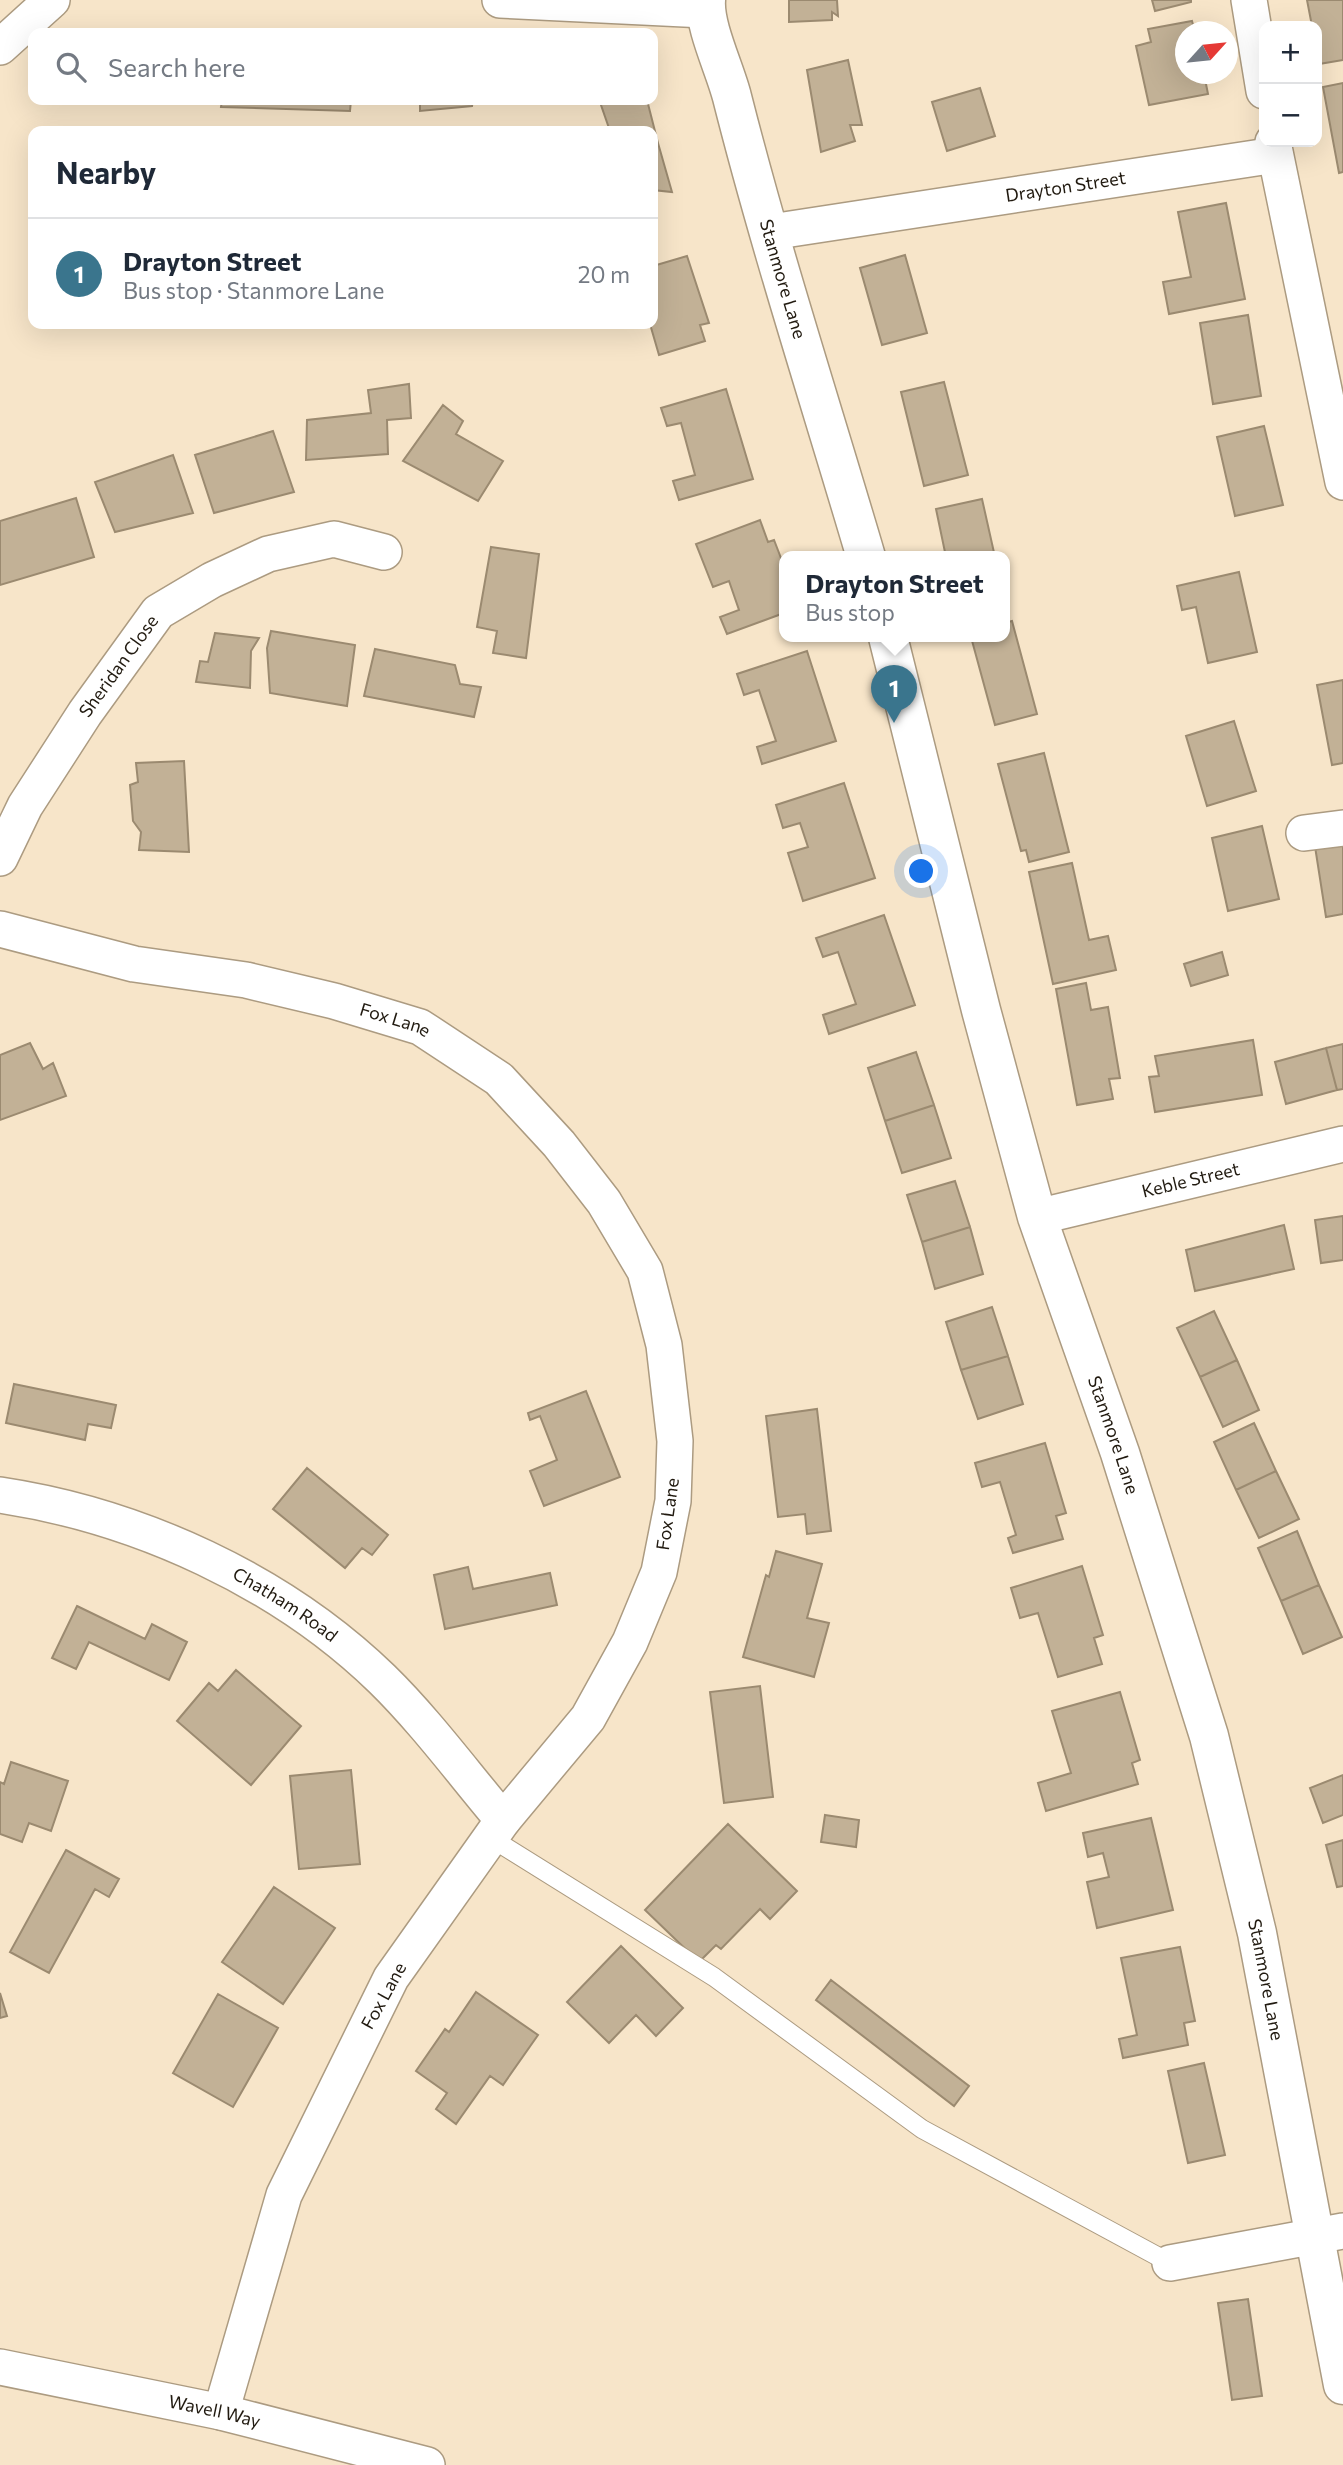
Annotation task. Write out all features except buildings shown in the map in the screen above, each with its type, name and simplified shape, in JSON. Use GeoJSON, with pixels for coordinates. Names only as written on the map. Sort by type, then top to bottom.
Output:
{"type":"FeatureCollection","features":[{"type":"Feature","properties":{"kind":"street"},"geometry":{"type":"LineString","coordinates":[[0,47],[52,0]]}},
{"type":"Feature","properties":{"kind":"street"},"geometry":{"type":"LineString","coordinates":[[500,0],[705,5]]}},
{"type":"Feature","properties":{"kind":"street"},"geometry":{"type":"LineString","coordinates":[[1249,0],[1263,84]]}},
{"type":"Feature","properties":{"kind":"street","name":"Stanmore Lane"},"geometry":{"type":"LineString","coordinates":[[705,5],[750,169],[864,551]]}},
{"type":"Feature","properties":{"kind":"street","name":"Drayton Street"},"geometry":{"type":"LineString","coordinates":[[771,232],[1274,149],[1343,482]]}},
{"type":"Feature","properties":{"kind":"street","name":"Sheridan Close"},"geometry":{"type":"LineString","coordinates":[[0,858],[25,806],[70,736],[158,612],[212,580],[268,554],[334,539],[384,552]]}},
{"type":"Feature","properties":{"kind":"street","name":"Stanmore Lane"},"geometry":{"type":"LineString","coordinates":[[889,642],[981,1010],[1037,1217],[1120,1453],[1209,1736],[1329,2234],[1343,2385]]}},
{"type":"Feature","properties":{"kind":"street"},"geometry":{"type":"LineString","coordinates":[[1304,833],[1343,828]]}},
{"type":"Feature","properties":{"kind":"street","name":"Fox Lane"},"geometry":{"type":"LineString","coordinates":[[0,929],[134,964],[246,980],[420,1027],[499,1079],[559,1144],[604,1202],[645,1270],[664,1345],[675,1441],[673,1501],[659,1572],[630,1642],[588,1718],[497,1829],[391,1978],[284,2195],[221,2412]]}},
{"type":"Feature","properties":{"kind":"street","name":"Keble Street"},"geometry":{"type":"LineString","coordinates":[[1037,1217],[1343,1144]]}},
{"type":"Feature","properties":{"kind":"street","name":"Chatham Road"},"geometry":{"type":"LineString","coordinates":[[0,1495],[126,1525],[244,1578],[320,1627],[383,1680],[497,1829]]}},
{"type":"Feature","properties":{"kind":"street"},"geometry":{"type":"LineString","coordinates":[[1170,2263],[1329,2234]]}},
{"type":"Feature","properties":{"kind":"street","name":"Wavell Way"},"geometry":{"type":"LineString","coordinates":[[0,2367],[221,2412],[427,2465]]}},
{"type":"Feature","properties":{"kind":"lane"},"geometry":{"type":"LineString","coordinates":[[497,1829],[714,1977],[922,2129],[1170,2263]]}},
{"type":"Feature","properties":{"kind":"place","name":"Drayton Street"},"geometry":{"type":"Point","coordinates":[894,723]}}]}
